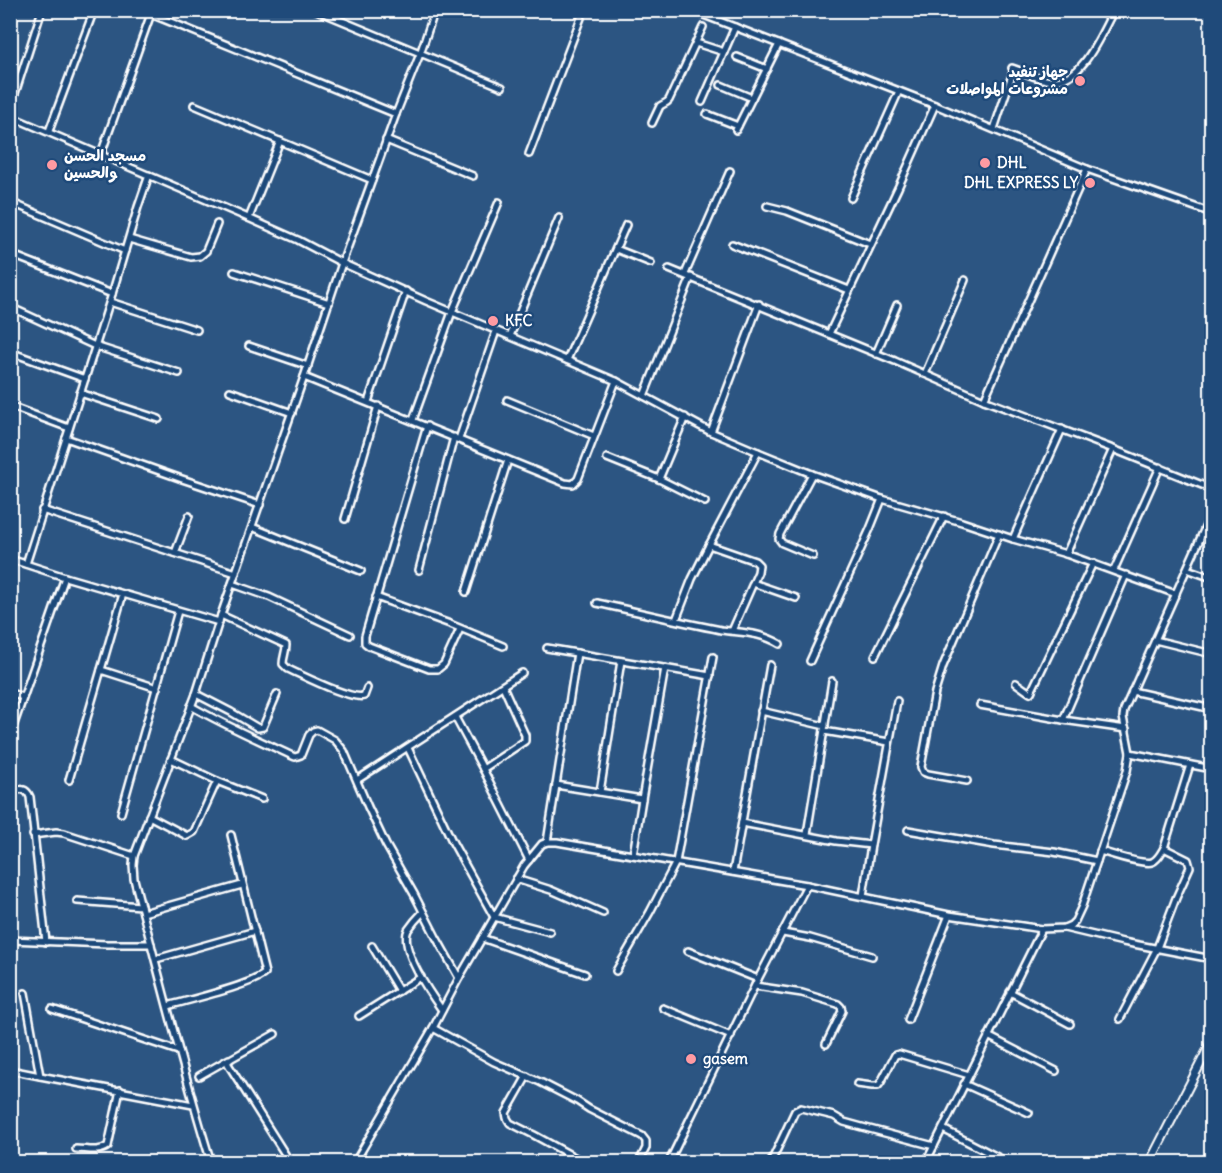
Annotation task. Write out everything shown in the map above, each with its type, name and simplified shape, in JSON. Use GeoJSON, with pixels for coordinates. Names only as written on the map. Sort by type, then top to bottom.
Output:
{"type":"FeatureCollection","features":[{"type":"Feature","properties":{"kind":"street"},"geometry":{"type":"LineString","coordinates":[[10,109],[42,10]]}},
{"type":"Feature","properties":{"kind":"street"},"geometry":{"type":"LineString","coordinates":[[49,131],[94,10]]}},
{"type":"Feature","properties":{"kind":"street"},"geometry":{"type":"LineString","coordinates":[[316,10],[502,87]]}},
{"type":"Feature","properties":{"kind":"street"},"geometry":{"type":"LineString","coordinates":[[211,1162],[178,1051],[134,879],[134,856],[196,694],[342,263],[435,10]]}},
{"type":"Feature","properties":{"kind":"street"},"geometry":{"type":"LineString","coordinates":[[529,154],[584,10]]}},
{"type":"Feature","properties":{"kind":"street"},"geometry":{"type":"LineString","coordinates":[[691,10],[935,105],[1087,169],[1212,213]]}},
{"type":"Feature","properties":{"kind":"street"},"geometry":{"type":"LineString","coordinates":[[994,129],[1013,69],[1050,81],[1058,81],[1070,76],[1081,67],[1089,55],[1114,10]]}},
{"type":"Feature","properties":{"kind":"street"},"geometry":{"type":"LineString","coordinates":[[101,154],[152,12],[396,114]]}},
{"type":"Feature","properties":{"kind":"street"},"geometry":{"type":"LineString","coordinates":[[652,123],[660,106],[668,102],[703,27]]}},
{"type":"Feature","properties":{"kind":"street"},"geometry":{"type":"LineString","coordinates":[[702,102],[735,27]]}},
{"type":"Feature","properties":{"kind":"street"},"geometry":{"type":"LineString","coordinates":[[696,43],[724,52]]}},
{"type":"Feature","properties":{"kind":"street"},"geometry":{"type":"LineString","coordinates":[[707,114],[737,128],[778,44]]}},
{"type":"Feature","properties":{"kind":"street"},"geometry":{"type":"LineString","coordinates":[[737,57],[767,69]]}},
{"type":"Feature","properties":{"kind":"street"},"geometry":{"type":"LineString","coordinates":[[721,85],[752,98]]}},
{"type":"Feature","properties":{"kind":"street"},"geometry":{"type":"LineString","coordinates":[[851,198],[899,91]]}},
{"type":"Feature","properties":{"kind":"street"},"geometry":{"type":"LineString","coordinates":[[194,105],[372,180]]}},
{"type":"Feature","properties":{"kind":"street"},"geometry":{"type":"LineString","coordinates":[[829,334],[935,105]]}},
{"type":"Feature","properties":{"kind":"street"},"geometry":{"type":"LineString","coordinates":[[10,116],[249,218],[452,312],[616,381],[711,432],[758,452],[882,499],[1066,554],[1176,594]]}},
{"type":"Feature","properties":{"kind":"street"},"geometry":{"type":"LineString","coordinates":[[386,140],[473,176]]}},
{"type":"Feature","properties":{"kind":"street"},"geometry":{"type":"LineString","coordinates":[[249,218],[280,141]]}},
{"type":"Feature","properties":{"kind":"street"},"geometry":{"type":"LineString","coordinates":[[984,400],[1087,169]]}},
{"type":"Feature","properties":{"kind":"street"},"geometry":{"type":"LineString","coordinates":[[684,274],[730,171]]}},
{"type":"Feature","properties":{"kind":"street"},"geometry":{"type":"LineString","coordinates":[[26,564],[149,175]]}},
{"type":"Feature","properties":{"kind":"street"},"geometry":{"type":"LineString","coordinates":[[10,202],[125,251]]}},
{"type":"Feature","properties":{"kind":"street"},"geometry":{"type":"LineString","coordinates":[[413,420],[452,312],[499,202]]}},
{"type":"Feature","properties":{"kind":"street"},"geometry":{"type":"LineString","coordinates":[[767,206],[787,211],[870,244]]}},
{"type":"Feature","properties":{"kind":"street"},"geometry":{"type":"LineString","coordinates":[[510,336],[559,218]]}},
{"type":"Feature","properties":{"kind":"street"},"geometry":{"type":"LineString","coordinates":[[129,239],[191,257],[200,256],[206,251],[217,224]]}},
{"type":"Feature","properties":{"kind":"street"},"geometry":{"type":"LineString","coordinates":[[567,360],[626,225]]}},
{"type":"Feature","properties":{"kind":"street"},"geometry":{"type":"LineString","coordinates":[[732,244],[849,290]]}},
{"type":"Feature","properties":{"kind":"street"},"geometry":{"type":"LineString","coordinates":[[616,249],[651,263]]}},
{"type":"Feature","properties":{"kind":"street"},"geometry":{"type":"LineString","coordinates":[[10,254],[112,294]]}},
{"type":"Feature","properties":{"kind":"street"},"geometry":{"type":"LineString","coordinates":[[669,269],[759,304],[984,400],[1212,489]]}},
{"type":"Feature","properties":{"kind":"street"},"geometry":{"type":"LineString","coordinates":[[234,272],[329,303]]}},
{"type":"Feature","properties":{"kind":"street"},"geometry":{"type":"LineString","coordinates":[[644,396],[691,277]]}},
{"type":"Feature","properties":{"kind":"street"},"geometry":{"type":"LineString","coordinates":[[925,374],[965,280]]}},
{"type":"Feature","properties":{"kind":"street"},"geometry":{"type":"LineString","coordinates":[[368,402],[406,291]]}},
{"type":"Feature","properties":{"kind":"street"},"geometry":{"type":"LineString","coordinates":[[110,302],[197,330]]}},
{"type":"Feature","properties":{"kind":"street"},"geometry":{"type":"LineString","coordinates":[[711,432],[759,304]]}},
{"type":"Feature","properties":{"kind":"street"},"geometry":{"type":"LineString","coordinates":[[876,354],[897,305]]}},
{"type":"Feature","properties":{"kind":"street"},"geometry":{"type":"LineString","coordinates":[[10,308],[95,346],[179,373]]}},
{"type":"Feature","properties":{"kind":"street"},"geometry":{"type":"LineString","coordinates":[[419,570],[457,438],[496,331]]}},
{"type":"Feature","properties":{"kind":"street"},"geometry":{"type":"LineString","coordinates":[[249,346],[308,366]]}},
{"type":"Feature","properties":{"kind":"street"},"geometry":{"type":"LineString","coordinates":[[10,352],[85,379]]}},
{"type":"Feature","properties":{"kind":"street"},"geometry":{"type":"LineString","coordinates":[[304,377],[565,483],[573,484],[578,479],[616,381]]}},
{"type":"Feature","properties":{"kind":"street"},"geometry":{"type":"LineString","coordinates":[[230,391],[292,413]]}},
{"type":"Feature","properties":{"kind":"street"},"geometry":{"type":"LineString","coordinates":[[80,393],[159,419]]}},
{"type":"Feature","properties":{"kind":"street"},"geometry":{"type":"LineString","coordinates":[[507,400],[594,436]]}},
{"type":"Feature","properties":{"kind":"street"},"geometry":{"type":"LineString","coordinates":[[10,406],[69,428]]}},
{"type":"Feature","properties":{"kind":"street"},"geometry":{"type":"LineString","coordinates":[[345,519],[378,406]]}},
{"type":"Feature","properties":{"kind":"street"},"geometry":{"type":"LineString","coordinates":[[659,479],[685,417]]}},
{"type":"Feature","properties":{"kind":"street"},"geometry":{"type":"LineString","coordinates":[[427,426],[364,636],[365,643],[429,669],[438,669],[444,664],[460,628]]}},
{"type":"Feature","properties":{"kind":"street"},"geometry":{"type":"LineString","coordinates":[[1013,538],[1062,429]]}},
{"type":"Feature","properties":{"kind":"street"},"geometry":{"type":"LineString","coordinates":[[66,438],[260,505]]}},
{"type":"Feature","properties":{"kind":"street"},"geometry":{"type":"LineString","coordinates":[[1066,554],[1113,449]]}},
{"type":"Feature","properties":{"kind":"street"},"geometry":{"type":"LineString","coordinates":[[676,620],[692,579],[758,452]]}},
{"type":"Feature","properties":{"kind":"street"},"geometry":{"type":"LineString","coordinates":[[607,458],[659,479],[705,502]]}},
{"type":"Feature","properties":{"kind":"street"},"geometry":{"type":"LineString","coordinates":[[466,592],[508,460]]}},
{"type":"Feature","properties":{"kind":"street"},"geometry":{"type":"LineString","coordinates":[[1114,570],[1160,467]]}},
{"type":"Feature","properties":{"kind":"street"},"geometry":{"type":"LineString","coordinates":[[812,474],[778,539],[782,543],[813,556]]}},
{"type":"Feature","properties":{"kind":"street"},"geometry":{"type":"LineString","coordinates":[[810,661],[882,499]]}},
{"type":"Feature","properties":{"kind":"street"},"geometry":{"type":"LineString","coordinates":[[42,510],[236,573]]}},
{"type":"Feature","properties":{"kind":"street"},"geometry":{"type":"LineString","coordinates":[[1064,928],[1075,921],[1082,906],[1127,771],[1131,753],[1123,717],[1124,711],[1187,569],[1209,526],[1212,512]]}},
{"type":"Feature","properties":{"kind":"street"},"geometry":{"type":"LineString","coordinates":[[175,553],[189,516]]}},
{"type":"Feature","properties":{"kind":"street"},"geometry":{"type":"LineString","coordinates":[[875,656],[944,516]]}},
{"type":"Feature","properties":{"kind":"street"},"geometry":{"type":"LineString","coordinates":[[252,527],[361,571]]}},
{"type":"Feature","properties":{"kind":"street"},"geometry":{"type":"LineString","coordinates":[[967,781],[928,774],[923,772],[921,767],[934,692],[999,534]]}},
{"type":"Feature","properties":{"kind":"street"},"geometry":{"type":"LineString","coordinates":[[709,545],[755,561],[759,565],[732,631]]}},
{"type":"Feature","properties":{"kind":"street"},"geometry":{"type":"LineString","coordinates":[[10,560],[219,622]]}},
{"type":"Feature","properties":{"kind":"street"},"geometry":{"type":"LineString","coordinates":[[1016,683],[1031,692],[1093,563]]}},
{"type":"Feature","properties":{"kind":"street"},"geometry":{"type":"LineString","coordinates":[[1187,569],[1212,578]]}},
{"type":"Feature","properties":{"kind":"street"},"geometry":{"type":"LineString","coordinates":[[1063,720],[1126,575]]}},
{"type":"Feature","properties":{"kind":"street"},"geometry":{"type":"LineString","coordinates":[[14,727],[65,577]]}},
{"type":"Feature","properties":{"kind":"street"},"geometry":{"type":"LineString","coordinates":[[753,582],[796,598]]}},
{"type":"Feature","properties":{"kind":"street"},"geometry":{"type":"LineString","coordinates":[[232,584],[278,601],[350,635]]}},
{"type":"Feature","properties":{"kind":"street"},"geometry":{"type":"LineString","coordinates":[[69,780],[123,594]]}},
{"type":"Feature","properties":{"kind":"street"},"geometry":{"type":"LineString","coordinates":[[376,597],[503,646]]}},
{"type":"Feature","properties":{"kind":"street"},"geometry":{"type":"LineString","coordinates":[[597,603],[732,631],[758,634],[780,644]]}},
{"type":"Feature","properties":{"kind":"street"},"geometry":{"type":"LineString","coordinates":[[121,813],[178,611]]}},
{"type":"Feature","properties":{"kind":"street"},"geometry":{"type":"LineString","coordinates":[[221,615],[286,645],[283,664],[288,669],[343,693],[359,697],[364,696],[367,688]]}},
{"type":"Feature","properties":{"kind":"street"},"geometry":{"type":"LineString","coordinates":[[1155,640],[1212,654]]}},
{"type":"Feature","properties":{"kind":"street"},"geometry":{"type":"LineString","coordinates":[[547,648],[710,676]]}},
{"type":"Feature","properties":{"kind":"street"},"geometry":{"type":"LineString","coordinates":[[547,842],[577,653]]}},
{"type":"Feature","properties":{"kind":"street"},"geometry":{"type":"LineString","coordinates":[[616,971],[676,862],[713,657]]}},
{"type":"Feature","properties":{"kind":"street"},"geometry":{"type":"LineString","coordinates":[[600,792],[621,661]]}},
{"type":"Feature","properties":{"kind":"street"},"geometry":{"type":"LineString","coordinates":[[733,872],[770,664]]}},
{"type":"Feature","properties":{"kind":"street"},"geometry":{"type":"LineString","coordinates":[[633,855],[666,668]]}},
{"type":"Feature","properties":{"kind":"street"},"geometry":{"type":"LineString","coordinates":[[102,670],[157,688]]}},
{"type":"Feature","properties":{"kind":"street"},"geometry":{"type":"LineString","coordinates":[[357,780],[522,673]]}},
{"type":"Feature","properties":{"kind":"street"},"geometry":{"type":"LineString","coordinates":[[807,834],[832,681]]}},
{"type":"Feature","properties":{"kind":"street"},"geometry":{"type":"LineString","coordinates":[[483,769],[525,741],[525,735],[503,686]]}},
{"type":"Feature","properties":{"kind":"street"},"geometry":{"type":"LineString","coordinates":[[1132,691],[1212,709]]}},
{"type":"Feature","properties":{"kind":"street"},"geometry":{"type":"LineString","coordinates":[[10,693],[23,698]]}},
{"type":"Feature","properties":{"kind":"street"},"geometry":{"type":"LineString","coordinates":[[196,694],[258,728],[263,727],[266,723],[277,694]]}},
{"type":"Feature","properties":{"kind":"street"},"geometry":{"type":"LineString","coordinates":[[863,896],[897,701]]}},
{"type":"Feature","properties":{"kind":"street"},"geometry":{"type":"LineString","coordinates":[[980,705],[1126,729]]}},
{"type":"Feature","properties":{"kind":"street"},"geometry":{"type":"LineString","coordinates":[[191,706],[264,744],[295,757],[301,754],[313,731],[317,730],[335,740],[344,751],[386,845],[459,978]]}},
{"type":"Feature","properties":{"kind":"street"},"geometry":{"type":"LineString","coordinates":[[761,711],[889,742]]}},
{"type":"Feature","properties":{"kind":"street"},"geometry":{"type":"LineString","coordinates":[[455,717],[529,860]]}},
{"type":"Feature","properties":{"kind":"street"},"geometry":{"type":"LineString","coordinates":[[408,748],[453,843],[494,917],[550,932]]}},
{"type":"Feature","properties":{"kind":"street"},"geometry":{"type":"LineString","coordinates":[[1131,753],[1212,769]]}},
{"type":"Feature","properties":{"kind":"street"},"geometry":{"type":"LineString","coordinates":[[171,759],[217,782],[262,799]]}},
{"type":"Feature","properties":{"kind":"street"},"geometry":{"type":"LineString","coordinates":[[1100,851],[1142,862],[1151,863],[1157,859],[1164,848],[1190,765]]}},
{"type":"Feature","properties":{"kind":"street"},"geometry":{"type":"LineString","coordinates":[[149,816],[187,836],[194,832],[217,782]]}},
{"type":"Feature","properties":{"kind":"street"},"geometry":{"type":"LineString","coordinates":[[556,785],[642,799]]}},
{"type":"Feature","properties":{"kind":"street"},"geometry":{"type":"LineString","coordinates":[[10,791],[23,789],[30,797],[46,942]]}},
{"type":"Feature","properties":{"kind":"street"},"geometry":{"type":"LineString","coordinates":[[742,823],[836,841],[871,845]]}},
{"type":"Feature","properties":{"kind":"street"},"geometry":{"type":"LineString","coordinates":[[908,830],[994,845],[1054,852],[1096,861]]}},
{"type":"Feature","properties":{"kind":"street"},"geometry":{"type":"LineString","coordinates":[[33,835],[64,833],[134,856]]}},
{"type":"Feature","properties":{"kind":"street"},"geometry":{"type":"LineString","coordinates":[[168,1006],[263,976],[265,970],[231,835]]}},
{"type":"Feature","properties":{"kind":"street"},"geometry":{"type":"LineString","coordinates":[[355,1162],[516,879],[542,844],[547,842],[807,885],[949,915],[1042,930],[1064,928],[1212,959]]}},
{"type":"Feature","properties":{"kind":"street"},"geometry":{"type":"LineString","coordinates":[[1119,1019],[1156,948],[1190,867],[1188,860],[1164,848]]}},
{"type":"Feature","properties":{"kind":"street"},"geometry":{"type":"LineString","coordinates":[[516,879],[560,894],[603,913]]}},
{"type":"Feature","properties":{"kind":"street"},"geometry":{"type":"LineString","coordinates":[[143,913],[242,885]]}},
{"type":"Feature","properties":{"kind":"street"},"geometry":{"type":"LineString","coordinates":[[669,1162],[758,979],[807,885]]}},
{"type":"Feature","properties":{"kind":"street"},"geometry":{"type":"LineString","coordinates":[[77,901],[141,906]]}},
{"type":"Feature","properties":{"kind":"street"},"geometry":{"type":"LineString","coordinates":[[423,912],[408,931],[406,943],[430,994],[442,1010]]}},
{"type":"Feature","properties":{"kind":"street"},"geometry":{"type":"LineString","coordinates":[[908,1020],[949,915]]}},
{"type":"Feature","properties":{"kind":"street"},"geometry":{"type":"LineString","coordinates":[[926,1162],[1042,930]]}},
{"type":"Feature","properties":{"kind":"street"},"geometry":{"type":"LineString","coordinates":[[156,959],[255,931]]}},
{"type":"Feature","properties":{"kind":"street"},"geometry":{"type":"LineString","coordinates":[[783,933],[818,940],[872,956]]}},
{"type":"Feature","properties":{"kind":"street"},"geometry":{"type":"LineString","coordinates":[[482,938],[585,974]]}},
{"type":"Feature","properties":{"kind":"street"},"geometry":{"type":"LineString","coordinates":[[10,940],[151,944]]}},
{"type":"Feature","properties":{"kind":"street"},"geometry":{"type":"LineString","coordinates":[[372,946],[399,991]]}},
{"type":"Feature","properties":{"kind":"street"},"geometry":{"type":"LineString","coordinates":[[688,951],[758,979]]}},
{"type":"Feature","properties":{"kind":"street"},"geometry":{"type":"LineString","coordinates":[[359,1016],[421,977]]}},
{"type":"Feature","properties":{"kind":"street"},"geometry":{"type":"LineString","coordinates":[[755,986],[802,993],[838,1004],[842,1011],[826,1044]]}},
{"type":"Feature","properties":{"kind":"street"},"geometry":{"type":"LineString","coordinates":[[1011,992],[1070,1024]]}},
{"type":"Feature","properties":{"kind":"street"},"geometry":{"type":"LineString","coordinates":[[25,993],[40,1076]]}},
{"type":"Feature","properties":{"kind":"street"},"geometry":{"type":"LineString","coordinates":[[663,1008],[731,1036]]}},
{"type":"Feature","properties":{"kind":"street"},"geometry":{"type":"LineString","coordinates":[[52,1009],[178,1051]]}},
{"type":"Feature","properties":{"kind":"street"},"geometry":{"type":"LineString","coordinates":[[433,1028],[494,1062],[549,1086],[642,1136],[646,1141],[646,1149],[639,1162]]}},
{"type":"Feature","properties":{"kind":"street"},"geometry":{"type":"LineString","coordinates":[[199,1076],[275,1034]]}},
{"type":"Feature","properties":{"kind":"street"},"geometry":{"type":"LineString","coordinates":[[988,1036],[1056,1071]]}},
{"type":"Feature","properties":{"kind":"street"},"geometry":{"type":"LineString","coordinates":[[1150,1162],[1212,1041]]}},
{"type":"Feature","properties":{"kind":"street"},"geometry":{"type":"LineString","coordinates":[[857,1084],[878,1086],[895,1055],[899,1054],[969,1075]]}},
{"type":"Feature","properties":{"kind":"street"},"geometry":{"type":"LineString","coordinates":[[232,1058],[228,1062],[229,1068],[290,1162]]}},
{"type":"Feature","properties":{"kind":"street"},"geometry":{"type":"LineString","coordinates":[[10,1070],[193,1105]]}},
{"type":"Feature","properties":{"kind":"street"},"geometry":{"type":"LineString","coordinates":[[527,1076],[506,1113],[510,1123],[583,1162]]}},
{"type":"Feature","properties":{"kind":"street"},"geometry":{"type":"LineString","coordinates":[[964,1084],[1029,1113]]}},
{"type":"Feature","properties":{"kind":"street"},"geometry":{"type":"LineString","coordinates":[[76,1149],[103,1150],[108,1146],[120,1090]]}},
{"type":"Feature","properties":{"kind":"street"},"geometry":{"type":"LineString","coordinates":[[771,1162],[795,1111],[801,1108],[934,1146]]}},
{"type":"Feature","properties":{"kind":"street"},"geometry":{"type":"LineString","coordinates":[[943,1129],[1007,1162]]}},
{"type":"Feature","properties":{"kind":"place","name":"جهاز تنفيد مشروعات المواصلات"},"geometry":{"type":"Point","coordinates":[1080,81]}},
{"type":"Feature","properties":{"kind":"place","name":"DHL"},"geometry":{"type":"Point","coordinates":[985,163]}},
{"type":"Feature","properties":{"kind":"place","name":"مسجد الحسن والحسين"},"geometry":{"type":"Point","coordinates":[52,165]}},
{"type":"Feature","properties":{"kind":"place","name":"DHL EXPRESS LY"},"geometry":{"type":"Point","coordinates":[1090,183]}},
{"type":"Feature","properties":{"kind":"place","name":"KFC"},"geometry":{"type":"Point","coordinates":[493,321]}},
{"type":"Feature","properties":{"kind":"place","name":"gasem"},"geometry":{"type":"Point","coordinates":[691,1059]}}]}
